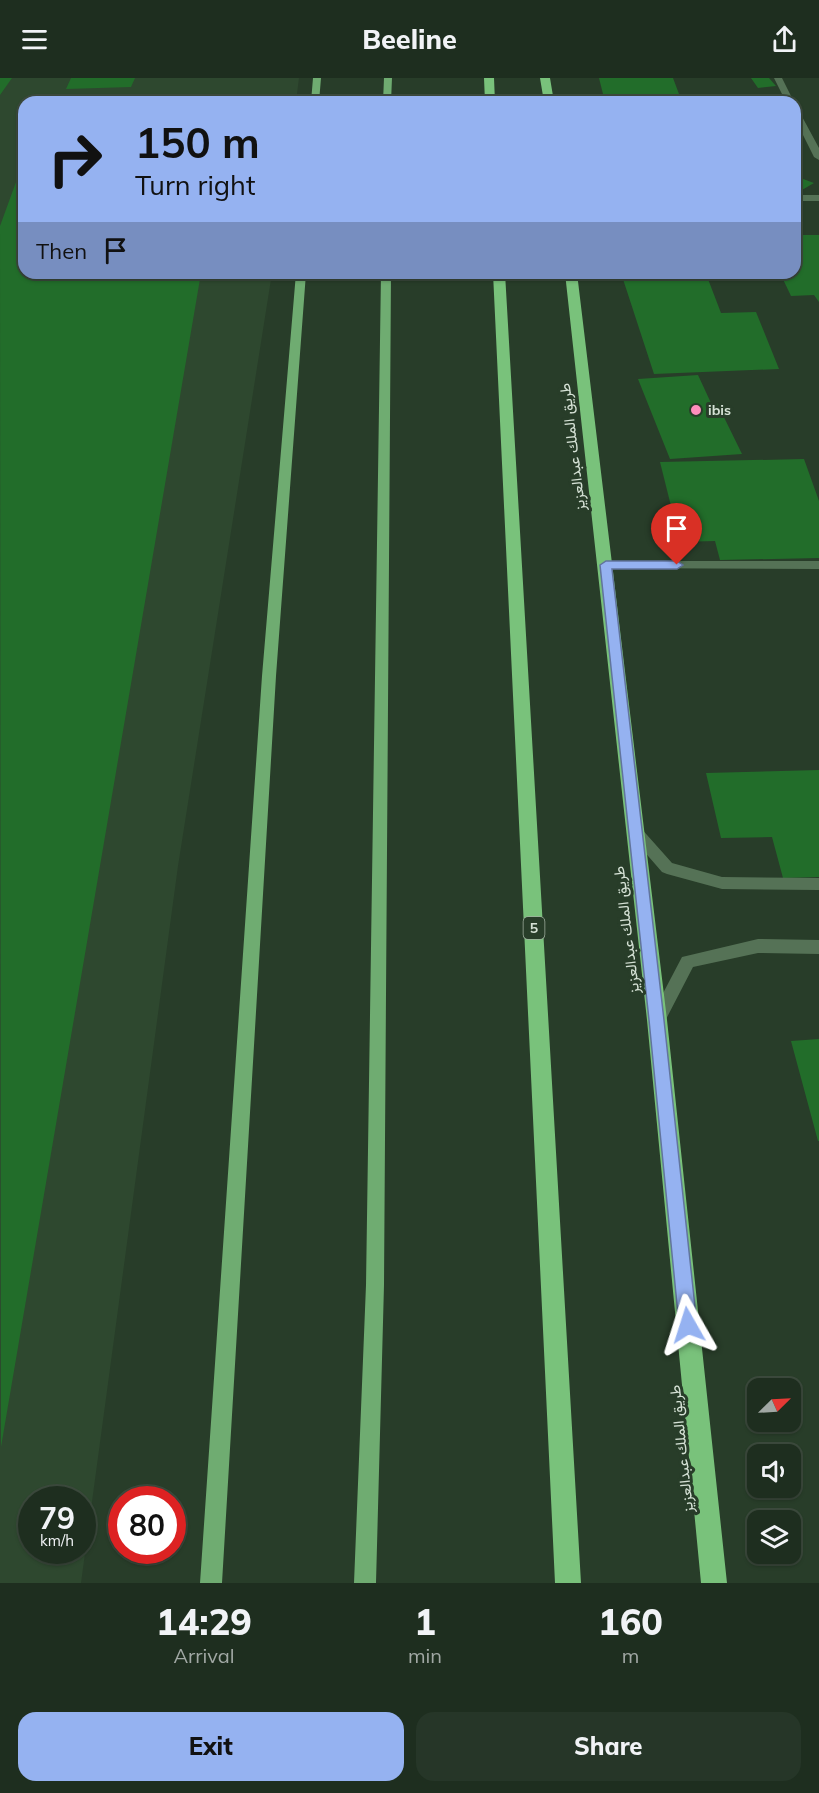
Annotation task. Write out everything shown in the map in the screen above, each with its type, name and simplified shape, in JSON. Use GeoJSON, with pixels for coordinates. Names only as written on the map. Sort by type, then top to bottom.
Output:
{"type":"FeatureCollection","features":[{"type":"Feature","properties":{"kind":"highway"},"geometry":{"type":"LineString","coordinates":[[489,78],[490,96]]}},
{"type":"Feature","properties":{"kind":"highway"},"geometry":{"type":"LineString","coordinates":[[546,78],[548,96]]}},
{"type":"Feature","properties":{"kind":"highway","name":"5"},"geometry":{"type":"LineString","coordinates":[[499,279],[568,1583]]}},
{"type":"Feature","properties":{"kind":"highway","name":"طريق الملك عبدالعزيز"},"geometry":{"type":"LineString","coordinates":[[572,279],[657,1020],[714,1583]]}},
{"type":"Feature","properties":{"kind":"main road"},"geometry":{"type":"LineString","coordinates":[[316,96],[317,78]]}},
{"type":"Feature","properties":{"kind":"main road"},"geometry":{"type":"LineString","coordinates":[[387,96],[388,78]]}},
{"type":"Feature","properties":{"kind":"main road"},"geometry":{"type":"LineString","coordinates":[[211,1583],[269,676],[301,279]]}},
{"type":"Feature","properties":{"kind":"main road"},"geometry":{"type":"LineString","coordinates":[[365,1583],[375,1285],[386,279]]}},
{"type":"Feature","properties":{"kind":"street"},"geometry":{"type":"LineString","coordinates":[[778,78],[787,96]]}},
{"type":"Feature","properties":{"kind":"street"},"geometry":{"type":"LineString","coordinates":[[801,122],[819,157]]}},
{"type":"Feature","properties":{"kind":"street"},"geometry":{"type":"LineString","coordinates":[[801,198],[819,198]]}},
{"type":"Feature","properties":{"kind":"street"},"geometry":{"type":"LineString","coordinates":[[606,565],[819,565]]}},
{"type":"Feature","properties":{"kind":"street"},"geometry":{"type":"LineString","coordinates":[[634,830],[667,868],[722,883],[819,884]]}},
{"type":"Feature","properties":{"kind":"street"},"geometry":{"type":"LineString","coordinates":[[657,1020],[688,962],[758,946],[819,947]]}},
{"type":"Feature","properties":{"kind":"shaded area"},"geometry":{"type":"Polygon","coordinates":[[[0,78],[299,78],[297,96],[18,96],[18,279],[271,279],[178,866],[94,1486],[18,1486],[18,1564],[84,1564],[81,1583],[0,1583],[0,78]]]}},
{"type":"Feature","properties":{"kind":"building"},"geometry":{"type":"Polygon","coordinates":[[[0,78],[12,78],[0,95],[0,78]]]}},
{"type":"Feature","properties":{"kind":"building"},"geometry":{"type":"Polygon","coordinates":[[[71,78],[135,78],[131,87],[66,89],[71,78]]]}},
{"type":"Feature","properties":{"kind":"building"},"geometry":{"type":"Polygon","coordinates":[[[599,78],[673,78],[680,96],[604,96],[599,78]]]}},
{"type":"Feature","properties":{"kind":"building"},"geometry":{"type":"Polygon","coordinates":[[[751,78],[769,78],[776,86],[758,88],[751,78]]]}},
{"type":"Feature","properties":{"kind":"building"},"geometry":{"type":"Polygon","coordinates":[[[18,176],[18,279],[200,279],[1,1447],[0,226],[18,176]]]}},
{"type":"Feature","properties":{"kind":"building"},"geometry":{"type":"Polygon","coordinates":[[[801,178],[814,183],[801,191],[801,178]]]}},
{"type":"Feature","properties":{"kind":"building"},"geometry":{"type":"Polygon","coordinates":[[[801,235],[819,235],[819,302],[814,295],[791,296],[783,279],[801,279],[801,235]]]}},
{"type":"Feature","properties":{"kind":"building"},"geometry":{"type":"Polygon","coordinates":[[[623,279],[708,279],[721,313],[756,312],[779,369],[654,374],[623,279]]]}},
{"type":"Feature","properties":{"kind":"building"},"geometry":{"type":"Polygon","coordinates":[[[698,375],[711,403],[717,403],[742,454],[670,459],[638,379],[698,375]]]}},
{"type":"Feature","properties":{"kind":"building"},"geometry":{"type":"Polygon","coordinates":[[[804,459],[819,501],[819,558],[720,560],[715,541],[680,542],[660,462],[804,459]]]}},
{"type":"Feature","properties":{"kind":"building"},"geometry":{"type":"Polygon","coordinates":[[[819,770],[819,877],[783,878],[772,837],[721,838],[706,773],[819,770]]]}},
{"type":"Feature","properties":{"kind":"building"},"geometry":{"type":"Polygon","coordinates":[[[819,1039],[819,1141],[818,1141],[791,1041],[819,1039]]]}},
{"type":"Feature","properties":{"kind":"place","name":"ibis"},"geometry":{"type":"Point","coordinates":[696,410]}},
{"type":"Feature","properties":{"kind":"route"},"geometry":{"type":"LineString","coordinates":[[677,565],[606,565],[657,1020],[688,1325]]}}]}
